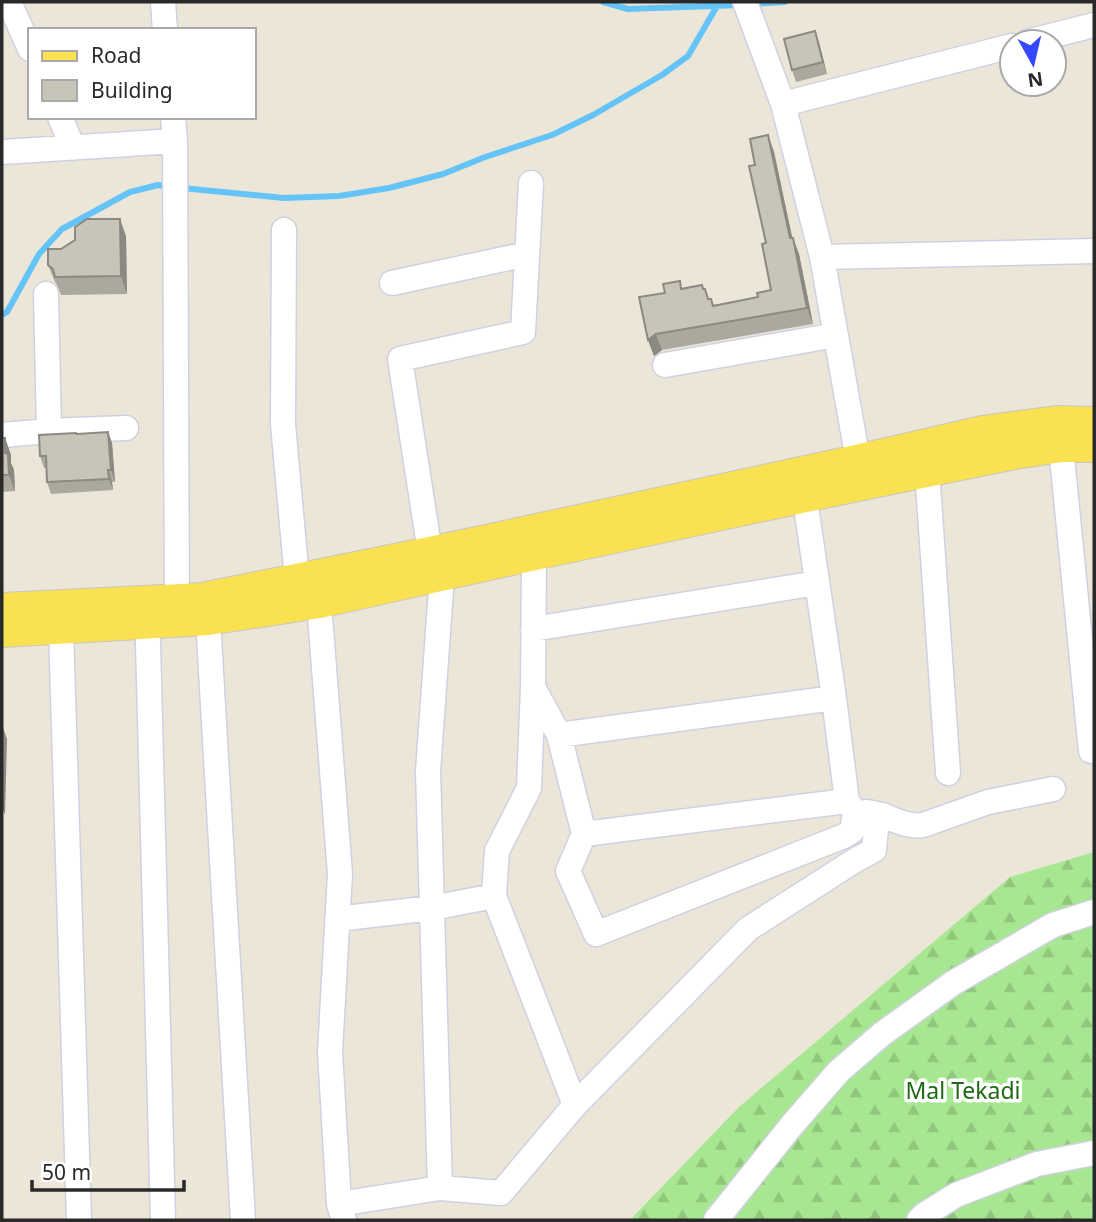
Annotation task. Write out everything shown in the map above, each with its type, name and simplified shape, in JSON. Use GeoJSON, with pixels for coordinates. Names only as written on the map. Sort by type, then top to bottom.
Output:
{"type":"FeatureCollection","features":[{"type":"Feature","properties":{"kind":"main road"},"geometry":{"type":"LineString","coordinates":[[927,458],[982,431],[1058,421],[1094,422]]}},
{"type":"Feature","properties":{"kind":"main road"},"geometry":{"type":"LineString","coordinates":[[2,608],[162,611],[208,620],[318,603],[436,564],[927,458],[1061,447],[1094,447]]}},
{"type":"Feature","properties":{"kind":"main road"},"geometry":{"type":"LineString","coordinates":[[2,632],[61,629],[162,611],[202,598],[296,579],[534,555],[802,485]]}},
{"type":"Feature","properties":{"kind":"street"},"geometry":{"type":"LineString","coordinates":[[9,2],[28,45]]}},
{"type":"Feature","properties":{"kind":"street"},"geometry":{"type":"LineString","coordinates":[[163,2],[166,28]]}},
{"type":"Feature","properties":{"kind":"street"},"geometry":{"type":"LineString","coordinates":[[745,2],[783,104],[822,257],[860,472]]}},
{"type":"Feature","properties":{"kind":"street"},"geometry":{"type":"LineString","coordinates":[[1068,32],[1094,25]]}},
{"type":"Feature","properties":{"kind":"street"},"geometry":{"type":"LineString","coordinates":[[783,104],[998,50]]}},
{"type":"Feature","properties":{"kind":"street"},"geometry":{"type":"LineString","coordinates":[[61,119],[73,148]]}},
{"type":"Feature","properties":{"kind":"street"},"geometry":{"type":"LineString","coordinates":[[2,152],[174,140],[175,212],[162,611],[163,1220]]}},
{"type":"Feature","properties":{"kind":"street"},"geometry":{"type":"LineString","coordinates":[[440,1188],[428,771],[436,564],[400,359],[523,332],[531,183]]}},
{"type":"Feature","properties":{"kind":"street"},"geometry":{"type":"LineString","coordinates":[[284,230],[282,424],[296,579]]}},
{"type":"Feature","properties":{"kind":"street"},"geometry":{"type":"LineString","coordinates":[[822,257],[1094,251]]}},
{"type":"Feature","properties":{"kind":"street"},"geometry":{"type":"LineString","coordinates":[[392,284],[527,254]]}},
{"type":"Feature","properties":{"kind":"street"},"geometry":{"type":"LineString","coordinates":[[46,294],[49,431]]}},
{"type":"Feature","properties":{"kind":"street"},"geometry":{"type":"LineString","coordinates":[[665,365],[836,335]]}},
{"type":"Feature","properties":{"kind":"street"},"geometry":{"type":"LineString","coordinates":[[2,435],[126,428]]}},
{"type":"Feature","properties":{"kind":"street"},"geometry":{"type":"LineString","coordinates":[[1061,447],[1091,751]]}},
{"type":"Feature","properties":{"kind":"street"},"geometry":{"type":"LineString","coordinates":[[927,458],[948,773]]}},
{"type":"Feature","properties":{"kind":"street"},"geometry":{"type":"LineString","coordinates":[[533,687],[559,735],[584,834],[568,871],[596,934],[852,831],[851,806],[802,485]]}},
{"type":"Feature","properties":{"kind":"street"},"geometry":{"type":"LineString","coordinates":[[534,555],[529,788],[496,851],[494,896],[575,1105]]}},
{"type":"Feature","properties":{"kind":"street"},"geometry":{"type":"LineString","coordinates":[[533,629],[817,583]]}},
{"type":"Feature","properties":{"kind":"street"},"geometry":{"type":"LineString","coordinates":[[318,603],[340,874],[330,1052],[341,1212],[440,1188],[502,1193],[575,1105],[748,929],[854,861],[872,853],[876,829],[883,815]]}},
{"type":"Feature","properties":{"kind":"street"},"geometry":{"type":"LineString","coordinates":[[208,620],[243,1220]]}},
{"type":"Feature","properties":{"kind":"street"},"geometry":{"type":"LineString","coordinates":[[61,629],[79,1220]]}},
{"type":"Feature","properties":{"kind":"street"},"geometry":{"type":"LineString","coordinates":[[559,735],[834,698]]}},
{"type":"Feature","properties":{"kind":"street"},"geometry":{"type":"LineString","coordinates":[[584,834],[851,806],[906,825],[923,825],[988,802],[1053,789]]}},
{"type":"Feature","properties":{"kind":"street"},"geometry":{"type":"LineString","coordinates":[[337,919],[432,908],[494,896]]}},
{"type":"Feature","properties":{"kind":"street"},"geometry":{"type":"LineString","coordinates":[[716,1220],[839,1071],[882,1034],[953,984],[1053,925],[1094,912]]}},
{"type":"Feature","properties":{"kind":"street"},"geometry":{"type":"LineString","coordinates":[[919,1220],[956,1195],[1037,1164],[1094,1153]]}},
{"type":"Feature","properties":{"kind":"green space","name":"Mal Tekadi"},"geometry":{"type":"Polygon","coordinates":[[[1094,852],[1094,1220],[630,1220],[739,1107],[1010,877],[1094,852]]]}},
{"type":"Feature","properties":{"kind":"building"},"geometry":{"type":"Polygon","coordinates":[[[815,31],[823,62],[792,70],[784,39],[815,31]]]}},
{"type":"Feature","properties":{"kind":"building"},"geometry":{"type":"Polygon","coordinates":[[[768,135],[807,308],[656,334],[648,340],[639,297],[665,293],[663,284],[680,281],[681,289],[702,285],[713,306],[758,297],[757,293],[771,290],[762,244],[766,243],[749,166],[755,165],[750,139],[768,135]]]}},
{"type":"Feature","properties":{"kind":"building"},"geometry":{"type":"Polygon","coordinates":[[[87,219],[120,219],[121,276],[55,277],[53,269],[48,265],[48,249],[61,249],[75,240],[75,227],[87,219]]]}},
{"type":"Feature","properties":{"kind":"building"},"geometry":{"type":"Polygon","coordinates":[[[108,432],[111,470],[108,470],[109,479],[47,482],[46,456],[40,456],[39,435],[108,432]]]}},
{"type":"Feature","properties":{"kind":"building"},"geometry":{"type":"Polygon","coordinates":[[[2,438],[5,438],[9,475],[2,475],[2,438]]]}},
{"type":"Feature","properties":{"kind":"waterway"},"geometry":{"type":"LineString","coordinates":[[603,2],[628,9],[740,5]]}},
{"type":"Feature","properties":{"kind":"waterway"},"geometry":{"type":"LineString","coordinates":[[751,4],[785,2]]}},
{"type":"Feature","properties":{"kind":"waterway"},"geometry":{"type":"LineString","coordinates":[[182,188],[284,198],[339,196],[389,188],[443,174],[552,135],[662,75],[688,56],[717,6]]}},
{"type":"Feature","properties":{"kind":"waterway"},"geometry":{"type":"LineString","coordinates":[[2,315],[7,312],[39,254],[62,229],[130,192],[158,185],[171,187]]}}]}
